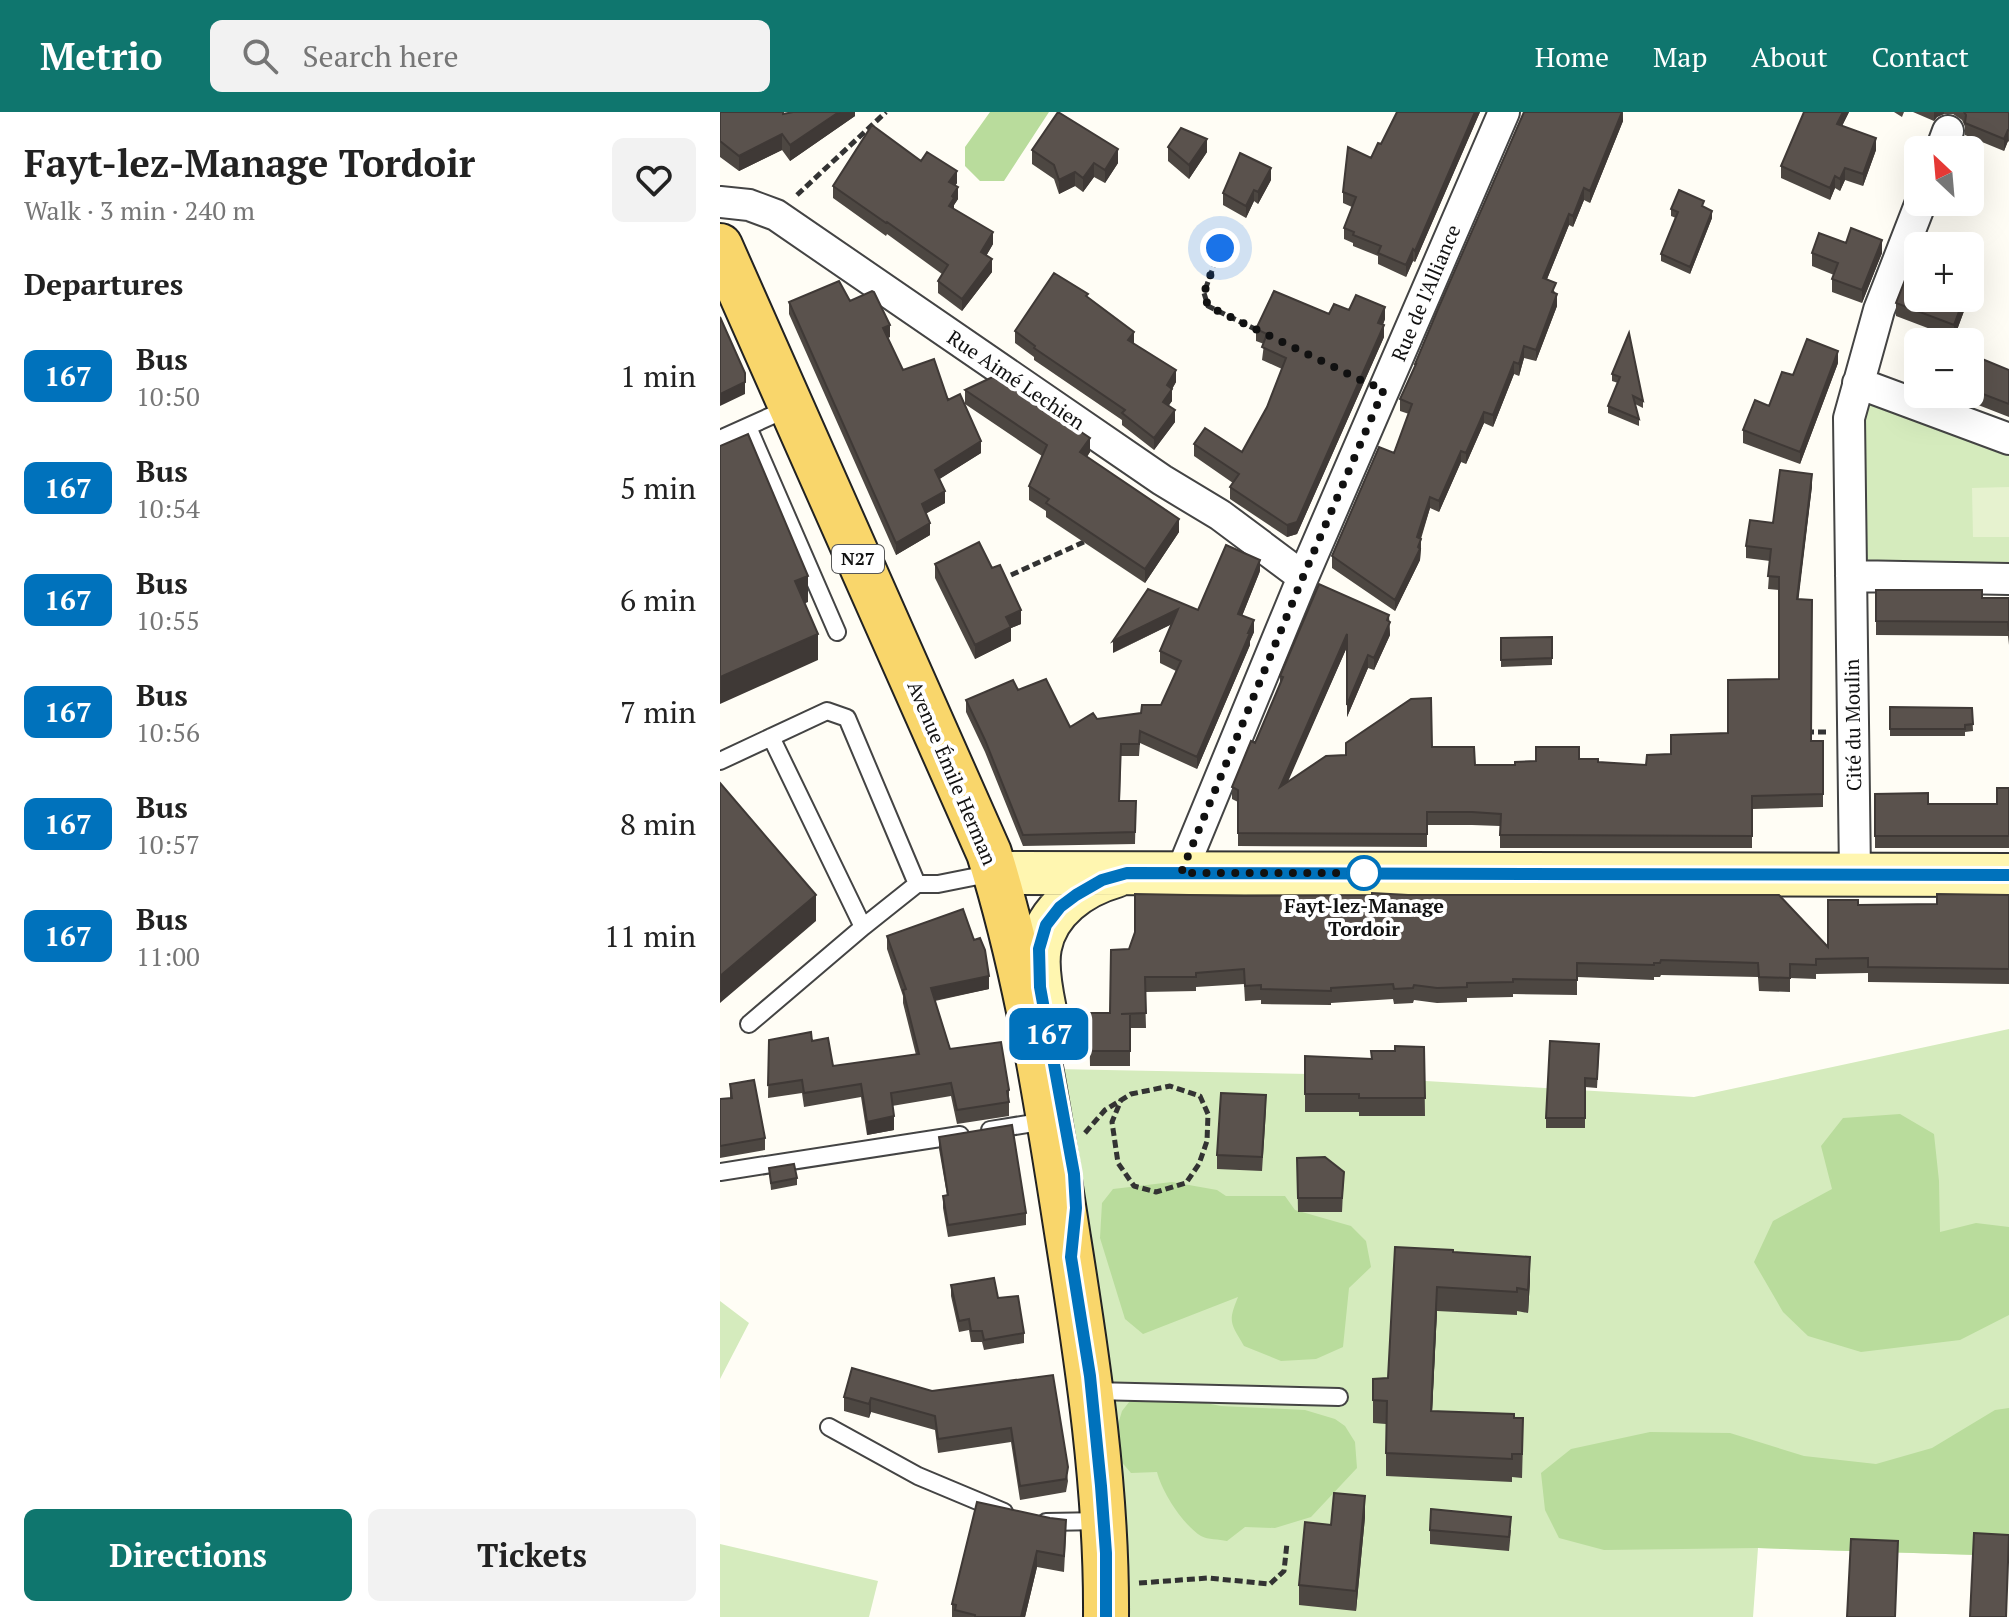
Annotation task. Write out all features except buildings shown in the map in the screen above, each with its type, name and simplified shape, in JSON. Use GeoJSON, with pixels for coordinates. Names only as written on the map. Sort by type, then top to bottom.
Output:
{"type":"FeatureCollection","features":[{"type":"Feature","properties":{"kind":"main road","name":"Avenue Émile Herman"},"geometry":{"type":"LineString","coordinates":[[720,246],[989,853],[995,873],[1025,996],[1071,1257],[1091,1391],[1104,1521],[1106,1601]]}},
{"type":"Feature","properties":{"kind":"main road"},"geometry":{"type":"LineString","coordinates":[[995,873],[2009,875]]}},
{"type":"Feature","properties":{"kind":"main road"},"geometry":{"type":"LineString","coordinates":[[1071,1257],[1076,1208],[1074,1174],[1040,987],[1039,949],[1046,925],[1060,907],[1102,880],[1127,873]]}},
{"type":"Feature","properties":{"kind":"street","name":"Rue de l'Alliance"},"geometry":{"type":"LineString","coordinates":[[1181,873],[1303,577],[1504,112]]}},
{"type":"Feature","properties":{"kind":"street","name":"Rue Aimé Lechien"},"geometry":{"type":"LineString","coordinates":[[720,202],[749,205],[776,215],[1162,480],[1220,515],[1303,577]]}},
{"type":"Feature","properties":{"kind":"street","name":"Cité du Moulin"},"geometry":{"type":"LineString","coordinates":[[1855,874],[1849,418],[1879,310],[1916,216]]}},
{"type":"Feature","properties":{"kind":"street"},"geometry":{"type":"LineString","coordinates":[[1858,383],[2009,439]]}},
{"type":"Feature","properties":{"kind":"street"},"geometry":{"type":"LineString","coordinates":[[1851,576],[2009,579]]}},
{"type":"Feature","properties":{"kind":"lane"},"geometry":{"type":"LineString","coordinates":[[720,439],[791,407]]}},
{"type":"Feature","properties":{"kind":"lane"},"geometry":{"type":"LineString","coordinates":[[748,427],[837,632]]}},
{"type":"Feature","properties":{"kind":"lane"},"geometry":{"type":"LineString","coordinates":[[720,761],[827,711],[847,718],[917,884]]}},
{"type":"Feature","properties":{"kind":"lane"},"geometry":{"type":"LineString","coordinates":[[771,737],[863,927]]}},
{"type":"Feature","properties":{"kind":"lane"},"geometry":{"type":"LineString","coordinates":[[749,1024],[917,884],[938,884],[995,873]]}},
{"type":"Feature","properties":{"kind":"lane"},"geometry":{"type":"LineString","coordinates":[[720,1172],[1049,1121]]}},
{"type":"Feature","properties":{"kind":"lane"},"geometry":{"type":"LineString","coordinates":[[1091,1391],[1339,1397]]}},
{"type":"Feature","properties":{"kind":"lane"},"geometry":{"type":"LineString","coordinates":[[829,1427],[918,1476],[1020,1516],[1052,1523],[1104,1521]]}},
{"type":"Feature","properties":{"kind":"path"},"geometry":{"type":"LineString","coordinates":[[776,215],[886,112]]}},
{"type":"Feature","properties":{"kind":"path"},"geometry":{"type":"LineString","coordinates":[[1220,248],[1204,299],[1208,306],[1261,332]]}},
{"type":"Feature","properties":{"kind":"path"},"geometry":{"type":"LineString","coordinates":[[1011,575],[1092,538]]}},
{"type":"Feature","properties":{"kind":"path"},"geometry":{"type":"LineString","coordinates":[[1801,732],[1853,732]]}},
{"type":"Feature","properties":{"kind":"path"},"geometry":{"type":"LineString","coordinates":[[1074,1174],[1073,1148],[1105,1110],[1121,1100],[1131,1094],[1170,1086],[1200,1096],[1208,1114],[1207,1141],[1199,1164],[1186,1183],[1156,1192],[1134,1186],[1118,1163],[1112,1122],[1121,1100]]}},
{"type":"Feature","properties":{"kind":"path"},"geometry":{"type":"LineString","coordinates":[[1106,1601],[1208,1578],[1270,1584],[1284,1571],[1287,1543]]}},
{"type":"Feature","properties":{"kind":"green space"},"geometry":{"type":"Polygon","coordinates":[[[990,112],[1049,112],[1004,181],[980,181],[965,166],[965,147],[990,112]]]}},
{"type":"Feature","properties":{"kind":"green space"},"geometry":{"type":"Polygon","coordinates":[[[1858,383],[1904,400],[1904,408],[1925,408],[2009,439],[2009,579],[1851,576],[1858,383]]]}},
{"type":"Feature","properties":{"kind":"green space"},"geometry":{"type":"Polygon","coordinates":[[[2009,487],[2009,537],[1973,537],[1972,488],[2009,487]]]}},
{"type":"Feature","properties":{"kind":"green space"},"geometry":{"type":"Polygon","coordinates":[[[2009,1029],[2009,1556],[1758,1548],[1753,1617],[1106,1617],[1055,1069],[1309,1074],[1694,1097],[2009,1029]]]}},
{"type":"Feature","properties":{"kind":"green space"},"geometry":{"type":"Polygon","coordinates":[[[1900,1114],[1934,1134],[1940,1232],[1976,1223],[2009,1227],[2009,1315],[1960,1340],[1861,1352],[1808,1336],[1783,1312],[1754,1262],[1773,1221],[1832,1189],[1821,1146],[1843,1118],[1900,1114]]]}},
{"type":"Feature","properties":{"kind":"green space"},"geometry":{"type":"Polygon","coordinates":[[[1172,1182],[1217,1190],[1226,1196],[1285,1196],[1295,1210],[1351,1226],[1366,1241],[1371,1267],[1349,1288],[1343,1347],[1316,1359],[1281,1361],[1244,1346],[1232,1322],[1238,1297],[1143,1334],[1125,1319],[1100,1238],[1102,1203],[1113,1189],[1172,1182]]]}},
{"type":"Feature","properties":{"kind":"green space"},"geometry":{"type":"Polygon","coordinates":[[[720,1301],[749,1323],[720,1379],[720,1301]]]}},
{"type":"Feature","properties":{"kind":"green space"},"geometry":{"type":"Polygon","coordinates":[[[1133,1397],[1305,1410],[1335,1419],[1345,1426],[1355,1442],[1357,1468],[1311,1517],[1275,1528],[1245,1527],[1227,1541],[1204,1537],[1187,1524],[1174,1507],[1157,1472],[1131,1473],[1119,1459],[1116,1431],[1122,1411],[1133,1397]]]}},
{"type":"Feature","properties":{"kind":"green space"},"geometry":{"type":"Polygon","coordinates":[[[2009,1408],[2009,1556],[1758,1548],[1604,1550],[1559,1538],[1545,1510],[1541,1473],[1571,1449],[1650,1432],[1730,1433],[1804,1456],[1876,1464],[1932,1448],[1995,1410],[2009,1408]]]}},
{"type":"Feature","properties":{"kind":"green space"},"geometry":{"type":"Polygon","coordinates":[[[720,1544],[878,1581],[869,1617],[720,1617],[720,1544]]]}},
{"type":"Feature","properties":{"kind":"bus line","name":"167"},"geometry":{"type":"LineString","coordinates":[[1106,1617],[1106,1553],[1101,1486],[1090,1376],[1071,1257],[1076,1208],[1074,1174],[1040,987],[1039,949],[1046,925],[1060,907],[1102,880],[1127,873],[2009,875]]}},
{"type":"Feature","properties":{"kind":"place","name":"Fayt-lez-Manage Tordoir"},"geometry":{"type":"Point","coordinates":[1364,873]}},
{"type":"Feature","properties":{"kind":"route"},"geometry":{"type":"LineString","coordinates":[[1220,248],[1204,293],[1208,306],[1384,389],[1181,873],[1364,873]]}}]}
